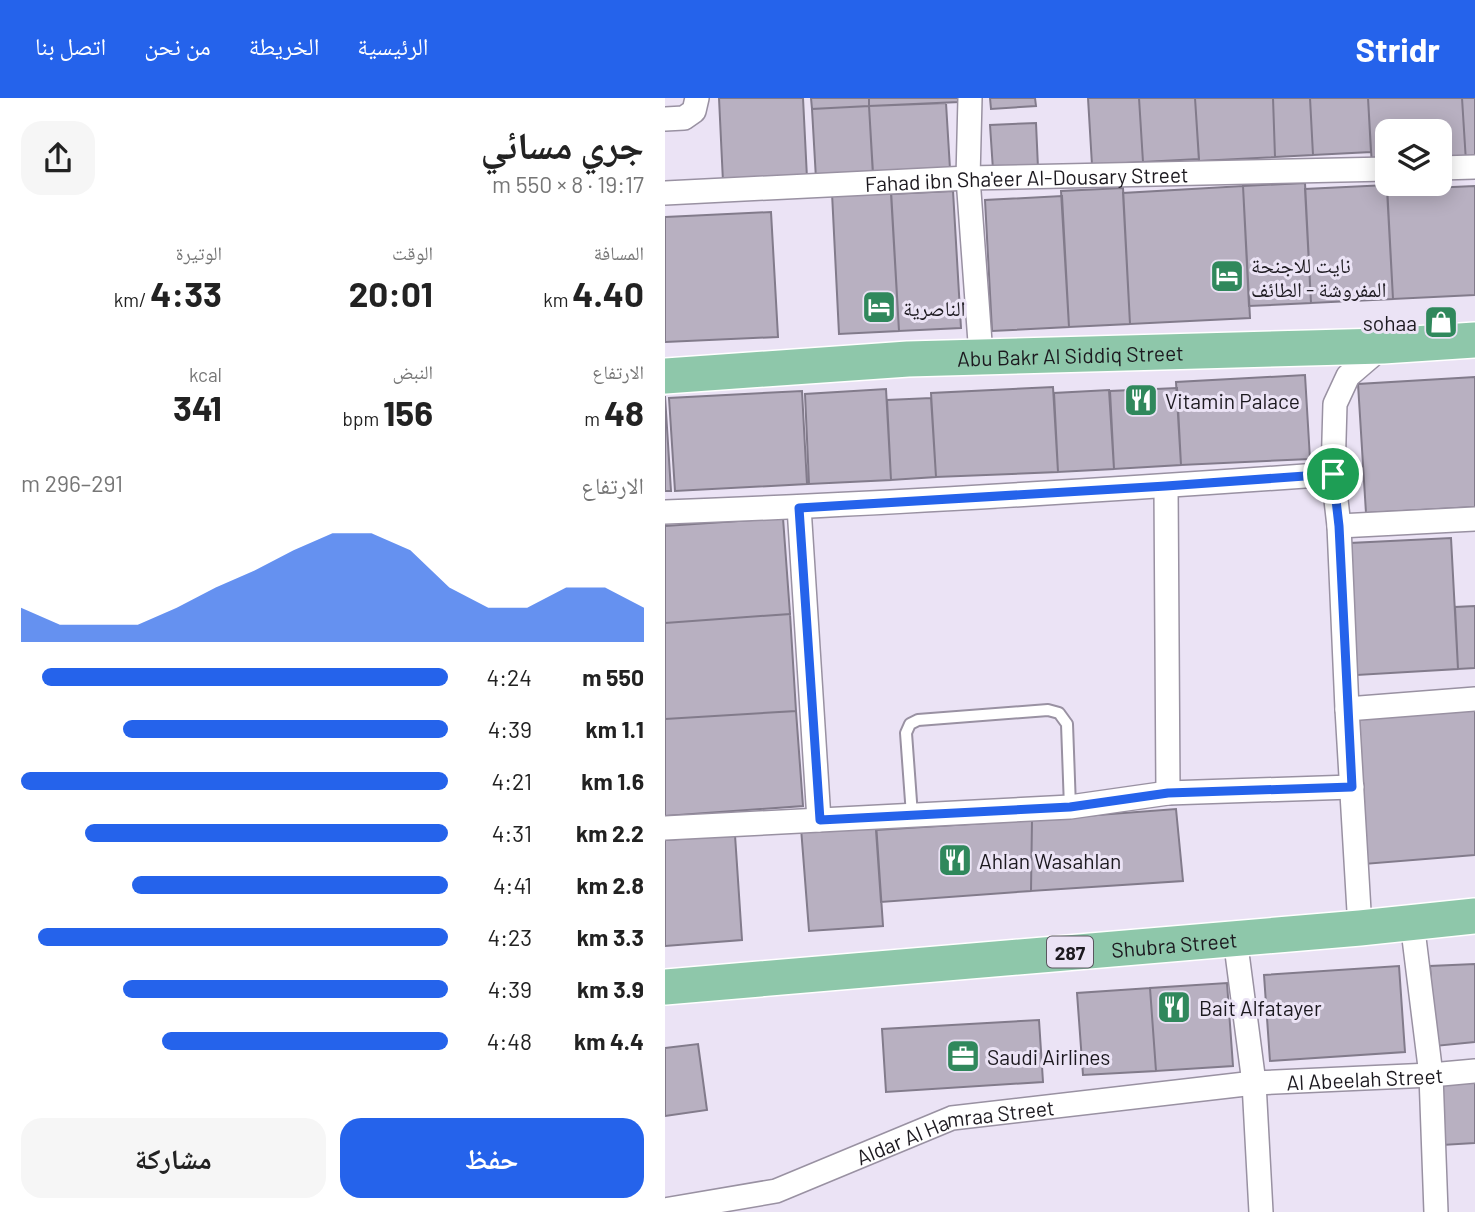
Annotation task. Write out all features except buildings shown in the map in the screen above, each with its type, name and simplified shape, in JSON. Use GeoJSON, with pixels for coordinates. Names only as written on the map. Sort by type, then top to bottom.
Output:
{"type":"FeatureCollection","features":[{"type":"Feature","properties":{"kind":"main road","name":"Abu Bakr Al Siddiq Street"},"geometry":{"type":"LineString","coordinates":[[665,376],[908,359],[1383,346],[1475,340]]}},
{"type":"Feature","properties":{"kind":"main road","name":"Shubra Street"},"geometry":{"type":"LineString","coordinates":[[665,987],[1475,916]]}},
{"type":"Feature","properties":{"kind":"street"},"geometry":{"type":"LineString","coordinates":[[665,119],[684,118],[694,111],[697,98]]}},
{"type":"Feature","properties":{"kind":"street"},"geometry":{"type":"LineString","coordinates":[[971,98],[968,178],[982,356]]}},
{"type":"Feature","properties":{"kind":"street"},"geometry":{"type":"LineString","coordinates":[[1452,168],[1475,167]]}},
{"type":"Feature","properties":{"kind":"street","name":"Fahad ibn Sha'eer Al-Dousary Street"},"geometry":{"type":"LineString","coordinates":[[665,193],[968,178],[1375,169]]}},
{"type":"Feature","properties":{"kind":"street"},"geometry":{"type":"LineString","coordinates":[[1360,928],[1339,526],[1333,474],[1335,404],[1348,376],[1383,346]]}},
{"type":"Feature","properties":{"kind":"street"},"geometry":{"type":"LineString","coordinates":[[665,512],[799,508],[1333,474]]}},
{"type":"Feature","properties":{"kind":"street"},"geometry":{"type":"LineString","coordinates":[[1166,486],[1168,793]]}},
{"type":"Feature","properties":{"kind":"street"},"geometry":{"type":"LineString","coordinates":[[799,508],[820,820]]}},
{"type":"Feature","properties":{"kind":"street"},"geometry":{"type":"LineString","coordinates":[[1339,526],[1475,519]]}},
{"type":"Feature","properties":{"kind":"street"},"geometry":{"type":"LineString","coordinates":[[1347,709],[1475,699]]}},
{"type":"Feature","properties":{"kind":"street"},"geometry":{"type":"LineString","coordinates":[[665,828],[1070,807],[1168,793],[1352,787]]}},
{"type":"Feature","properties":{"kind":"street"},"geometry":{"type":"LineString","coordinates":[[1412,922],[1431,1075],[1436,1212]]}},
{"type":"Feature","properties":{"kind":"street"},"geometry":{"type":"LineString","coordinates":[[1235,938],[1254,1083],[1261,1212]]}},
{"type":"Feature","properties":{"kind":"street","name":"Al Abeelah Street"},"geometry":{"type":"LineString","coordinates":[[1254,1083],[1475,1071]]}},
{"type":"Feature","properties":{"kind":"street","name":"Aldar Al Hamraa Street"},"geometry":{"type":"LineString","coordinates":[[665,1210],[777,1202],[952,1118],[1254,1083]]}},
{"type":"Feature","properties":{"kind":"lane"},"geometry":{"type":"LineString","coordinates":[[912,815],[906,733],[910,724],[918,720],[1048,710],[1059,713],[1067,724],[1070,807]]}},
{"type":"Feature","properties":{"kind":"place","name":"نايت للاجنحة المفروشة - الطائف"},"geometry":{"type":"Point","coordinates":[1227,276]}},
{"type":"Feature","properties":{"kind":"place","name":"الناصرية"},"geometry":{"type":"Point","coordinates":[879,307]}},
{"type":"Feature","properties":{"kind":"place","name":"sohaa"},"geometry":{"type":"Point","coordinates":[1441,322]}},
{"type":"Feature","properties":{"kind":"place","name":"Vitamin Palace"},"geometry":{"type":"Point","coordinates":[1141,400]}},
{"type":"Feature","properties":{"kind":"place","name":"Ahlan Wasahlan"},"geometry":{"type":"Point","coordinates":[955,860]}},
{"type":"Feature","properties":{"kind":"place","name":"Bait Alfatayer"},"geometry":{"type":"Point","coordinates":[1174,1007]}},
{"type":"Feature","properties":{"kind":"place","name":"Saudi Airlines"},"geometry":{"type":"Point","coordinates":[963,1056]}},
{"type":"Feature","properties":{"kind":"route"},"geometry":{"type":"LineString","coordinates":[[1333,474],[1339,526],[1352,787],[1168,793],[1070,807],[820,820],[799,508],[1333,474]]}}]}
